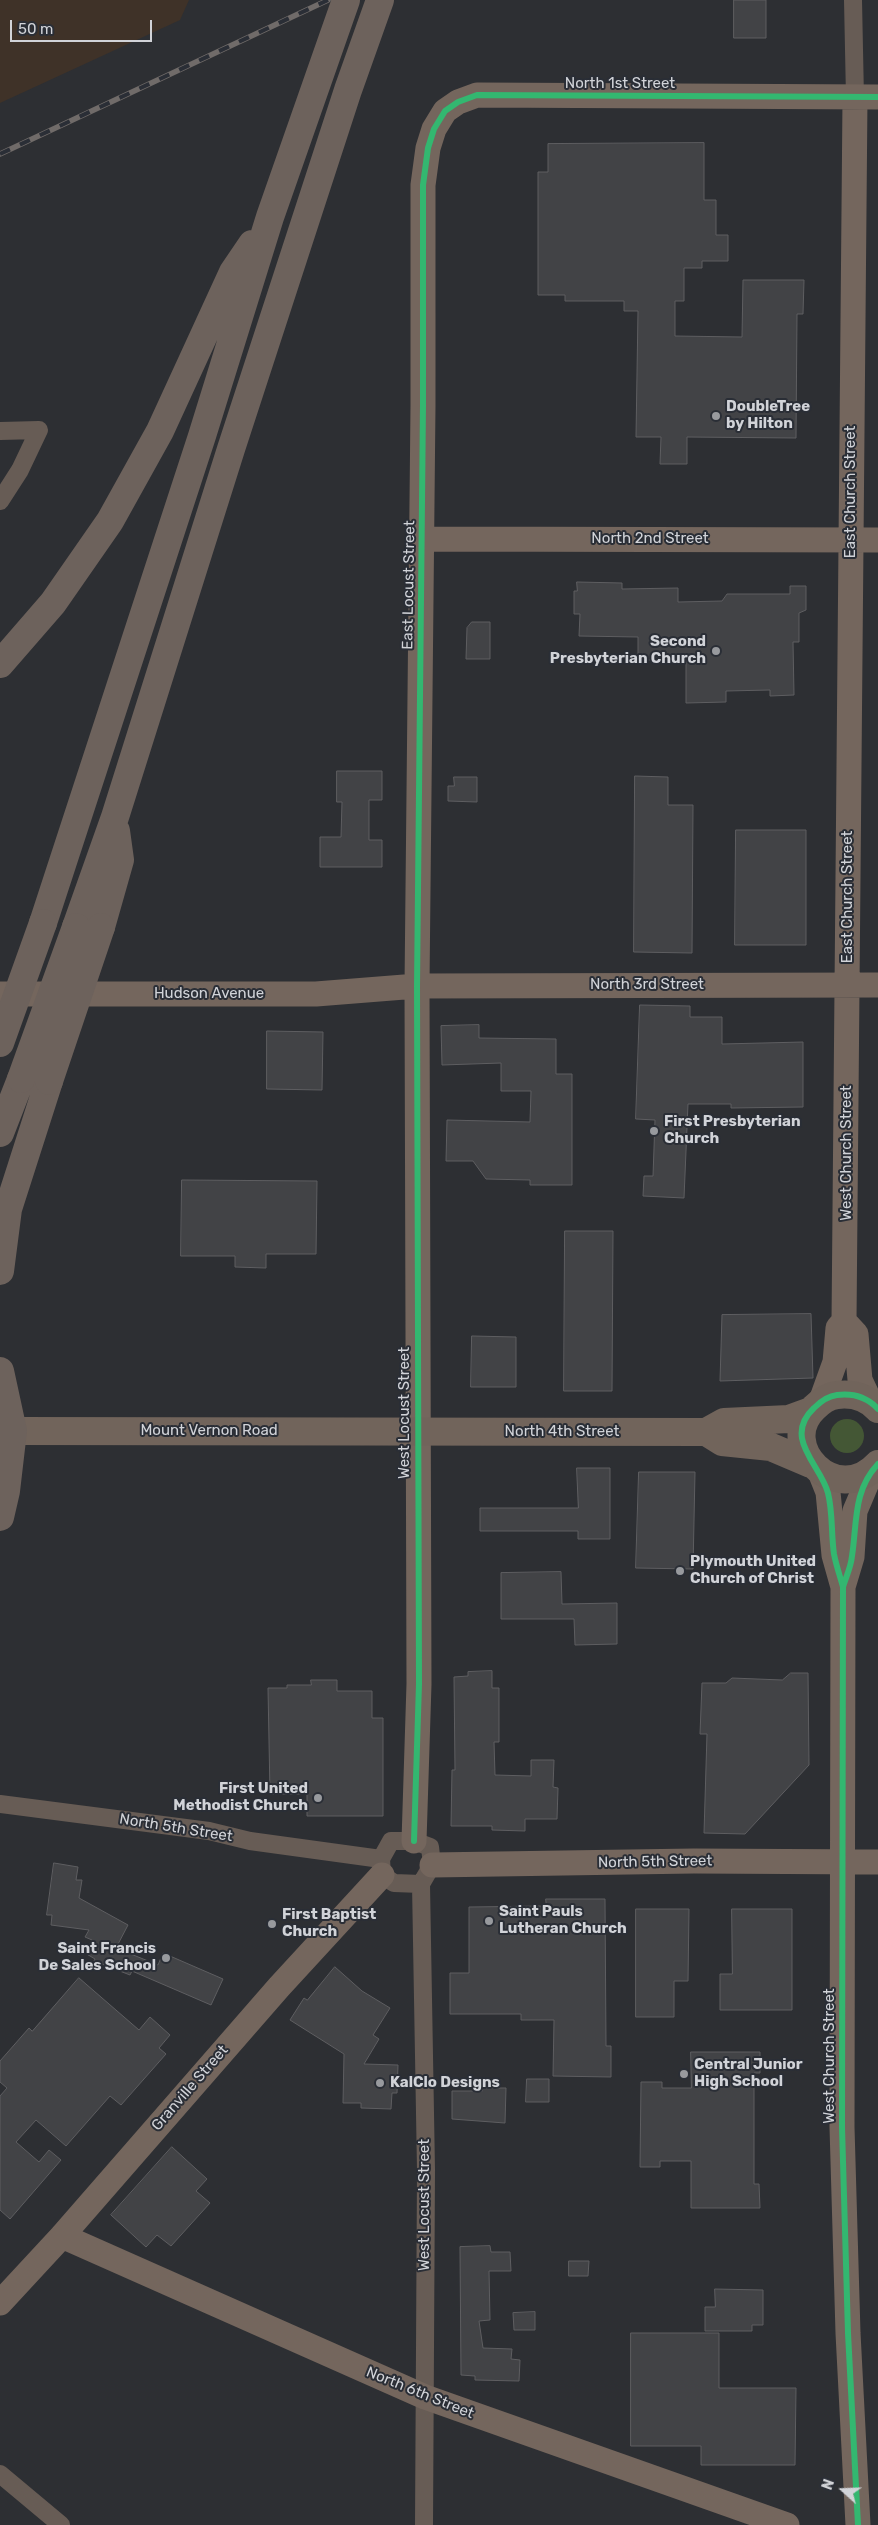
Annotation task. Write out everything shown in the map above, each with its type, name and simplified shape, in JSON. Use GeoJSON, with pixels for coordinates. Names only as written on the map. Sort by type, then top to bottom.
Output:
{"type":"FeatureCollection","features":[{"type":"Feature","properties":{"kind":"highway"},"geometry":{"type":"LineString","coordinates":[[0,1043],[43,923],[196,455],[270,218],[346,0]]}},
{"type":"Feature","properties":{"kind":"highway"},"geometry":{"type":"LineString","coordinates":[[0,1271],[8,1209],[49,1081],[115,817],[163,660],[348,90],[380,0]]}},
{"type":"Feature","properties":{"kind":"highway"},"geometry":{"type":"LineString","coordinates":[[0,664],[52,603],[110,521],[160,431],[233,272],[270,218]]}},
{"type":"Feature","properties":{"kind":"highway"},"geometry":{"type":"LineString","coordinates":[[0,1133],[21,1079],[88,927]]}},
{"type":"Feature","properties":{"kind":"highway"},"geometry":{"type":"LineString","coordinates":[[0,1372],[6,1431],[6,1491],[0,1517]]}},
{"type":"Feature","properties":{"kind":"main road","name":"North 4th Street"},"geometry":{"type":"LineString","coordinates":[[418,1431],[706,1432],[724,1422],[789,1419],[816,1406],[833,1395],[847,1394],[860,1396],[875,1406]]}},
{"type":"Feature","properties":{"kind":"main road"},"geometry":{"type":"LineString","coordinates":[[816,1406],[804,1423],[802,1437],[804,1451],[816,1468]]}},
{"type":"Feature","properties":{"kind":"main road","name":"Mount Vernon Road"},"geometry":{"type":"LineString","coordinates":[[6,1431],[418,1431]]}},
{"type":"Feature","properties":{"kind":"main road","name":"North 4th Street"},"geometry":{"type":"LineString","coordinates":[[706,1432],[722,1442],[771,1447],[816,1468],[832,1478],[846,1480],[859,1477],[875,1467]]}},
{"type":"Feature","properties":{"kind":"street","name":"East Church Street"},"geometry":{"type":"LineString","coordinates":[[847,985],[850,540],[866,97],[853,0]]}},
{"type":"Feature","properties":{"kind":"street","name":"North 1st Street"},"geometry":{"type":"LineString","coordinates":[[423,185],[428,148],[434,128],[445,111],[458,102],[477,95],[866,97]]}},
{"type":"Feature","properties":{"kind":"street","name":"East Locust Street"},"geometry":{"type":"LineString","coordinates":[[417,986],[422,539],[423,185]]}},
{"type":"Feature","properties":{"kind":"street"},"geometry":{"type":"LineString","coordinates":[[0,431],[40,430],[20,470],[0,501]]}},
{"type":"Feature","properties":{"kind":"street","name":"North 2nd Street"},"geometry":{"type":"LineString","coordinates":[[422,539],[878,540]]}},
{"type":"Feature","properties":{"kind":"street","name":"West Church Street"},"geometry":{"type":"LineString","coordinates":[[816,1406],[835,1362],[838,1328],[844,1321],[847,985]]}},
{"type":"Feature","properties":{"kind":"street","name":"North 3rd Street"},"geometry":{"type":"LineString","coordinates":[[417,986],[878,985]]}},
{"type":"Feature","properties":{"kind":"street","name":"Hudson Avenue"},"geometry":{"type":"LineString","coordinates":[[0,994],[316,994],[417,986]]}},
{"type":"Feature","properties":{"kind":"street","name":"West Locust Street"},"geometry":{"type":"LineString","coordinates":[[414,1841],[419,1684],[417,986]]}},
{"type":"Feature","properties":{"kind":"street"},"geometry":{"type":"LineString","coordinates":[[844,1321],[856,1334],[860,1380],[875,1406]]}},
{"type":"Feature","properties":{"kind":"street","name":"West Church Street"},"geometry":{"type":"LineString","coordinates":[[843,1587],[852,1557],[855,1511],[875,1467]]}},
{"type":"Feature","properties":{"kind":"street","name":"West Church Street"},"geometry":{"type":"LineString","coordinates":[[816,1468],[828,1492],[834,1554],[843,1587],[842,2127],[848,2333],[858,2525]]}},
{"type":"Feature","properties":{"kind":"street","name":"North 5th Street"},"geometry":{"type":"LineString","coordinates":[[0,1804],[209,1831],[381,1867]]}},
{"type":"Feature","properties":{"kind":"street"},"geometry":{"type":"LineString","coordinates":[[392,1841],[414,1841],[430,1847],[427,1875],[394,1882],[381,1867],[392,1841]]}},
{"type":"Feature","properties":{"kind":"street","name":"North 5th Street"},"geometry":{"type":"LineString","coordinates":[[427,1875],[694,1861],[878,1862]]}},
{"type":"Feature","properties":{"kind":"street","name":"Granville Street"},"geometry":{"type":"LineString","coordinates":[[2,2299],[62,2236],[381,1867]]}},
{"type":"Feature","properties":{"kind":"street","name":"West Locust Street"},"geometry":{"type":"LineString","coordinates":[[424,2525],[427,1875]]}},
{"type":"Feature","properties":{"kind":"street","name":"North 6th Street"},"geometry":{"type":"LineString","coordinates":[[62,2236],[425,2397],[787,2525]]}},
{"type":"Feature","properties":{"kind":"street"},"geometry":{"type":"LineString","coordinates":[[0,2474],[61,2525]]}},
{"type":"Feature","properties":{"kind":"shaded area"},"geometry":{"type":"Polygon","coordinates":[[[0,0],[189,0],[180,20],[0,103],[0,0]]]}},
{"type":"Feature","properties":{"kind":"green space"},"geometry":{"type":"Polygon","coordinates":[[[847,1419],[859,1424],[864,1436],[859,1448],[847,1453],[835,1448],[830,1436],[835,1424],[847,1419]]]}},
{"type":"Feature","properties":{"kind":"building"},"geometry":{"type":"Polygon","coordinates":[[[734,0],[766,0],[766,38],[734,38],[734,0]]]}},
{"type":"Feature","properties":{"kind":"building"},"geometry":{"type":"Polygon","coordinates":[[[704,143],[704,200],[716,200],[716,235],[728,235],[728,261],[702,261],[702,268],[684,268],[684,301],[675,301],[675,336],[742,337],[743,280],[804,280],[803,314],[797,314],[796,438],[687,437],[687,464],[660,464],[661,437],[636,437],[638,311],[624,311],[624,301],[565,301],[565,295],[538,295],[538,172],[548,172],[548,144],[704,143]]]}},
{"type":"Feature","properties":{"kind":"building","name":"Second Presbyterian Church"},"geometry":{"type":"Polygon","coordinates":[[[577,582],[622,583],[622,589],[678,588],[678,602],[722,601],[727,594],[790,594],[790,586],[806,586],[806,610],[799,613],[799,642],[793,642],[794,695],[770,696],[770,690],[726,691],[726,702],[686,703],[686,660],[638,660],[638,637],[579,636],[580,614],[574,614],[574,591],[577,591],[577,582]]]}},
{"type":"Feature","properties":{"kind":"building"},"geometry":{"type":"Polygon","coordinates":[[[472,622],[490,622],[490,659],[466,659],[467,628],[472,622]]]}},
{"type":"Feature","properties":{"kind":"building"},"geometry":{"type":"Polygon","coordinates":[[[337,771],[382,771],[382,800],[369,800],[369,840],[382,840],[382,867],[320,867],[320,837],[341,837],[342,802],[337,802],[337,771]]]}},
{"type":"Feature","properties":{"kind":"building"},"geometry":{"type":"Polygon","coordinates":[[[635,776],[668,777],[668,805],[693,805],[692,953],[634,952],[635,776]]]}},
{"type":"Feature","properties":{"kind":"building"},"geometry":{"type":"Polygon","coordinates":[[[454,777],[477,777],[477,802],[448,801],[448,786],[454,786],[454,777]]]}},
{"type":"Feature","properties":{"kind":"building"},"geometry":{"type":"Polygon","coordinates":[[[736,830],[806,830],[806,945],[735,945],[736,830]]]}},
{"type":"Feature","properties":{"kind":"building"},"geometry":{"type":"Polygon","coordinates":[[[640,1005],[690,1006],[690,1017],[722,1017],[722,1044],[803,1042],[803,1107],[731,1108],[731,1104],[688,1104],[684,1198],[643,1196],[644,1176],[653,1176],[655,1120],[636,1119],[640,1005]]]}},
{"type":"Feature","properties":{"kind":"building"},"geometry":{"type":"Polygon","coordinates":[[[479,1025],[479,1038],[556,1039],[556,1074],[572,1074],[572,1185],[530,1185],[530,1180],[486,1179],[473,1161],[446,1161],[447,1120],[530,1122],[531,1091],[501,1091],[501,1063],[442,1065],[441,1026],[479,1025]]]}},
{"type":"Feature","properties":{"kind":"building"},"geometry":{"type":"Polygon","coordinates":[[[267,1031],[323,1032],[322,1090],[267,1089],[267,1031]]]}},
{"type":"Feature","properties":{"kind":"building"},"geometry":{"type":"Polygon","coordinates":[[[182,1180],[317,1181],[316,1254],[266,1254],[266,1268],[235,1267],[235,1256],[181,1256],[182,1180]]]}},
{"type":"Feature","properties":{"kind":"building"},"geometry":{"type":"Polygon","coordinates":[[[565,1231],[613,1231],[612,1391],[564,1391],[565,1231]]]}},
{"type":"Feature","properties":{"kind":"building"},"geometry":{"type":"Polygon","coordinates":[[[811,1314],[813,1378],[720,1381],[722,1315],[811,1314]]]}},
{"type":"Feature","properties":{"kind":"building"},"geometry":{"type":"Polygon","coordinates":[[[472,1336],[516,1337],[516,1387],[471,1387],[472,1336]]]}},
{"type":"Feature","properties":{"kind":"building"},"geometry":{"type":"Polygon","coordinates":[[[577,1468],[610,1468],[610,1539],[578,1539],[578,1531],[480,1531],[480,1508],[578,1508],[577,1468]]]}},
{"type":"Feature","properties":{"kind":"building"},"geometry":{"type":"Polygon","coordinates":[[[639,1472],[695,1472],[693,1569],[636,1568],[639,1472]]]}},
{"type":"Feature","properties":{"kind":"building"},"geometry":{"type":"Polygon","coordinates":[[[561,1572],[562,1604],[617,1603],[617,1644],[575,1645],[574,1619],[501,1619],[501,1573],[561,1572]]]}},
{"type":"Feature","properties":{"kind":"building"},"geometry":{"type":"Polygon","coordinates":[[[492,1671],[492,1688],[499,1688],[499,1742],[494,1742],[495,1775],[531,1776],[531,1760],[554,1760],[553,1787],[558,1788],[557,1819],[525,1819],[525,1831],[492,1830],[492,1826],[451,1826],[452,1770],[455,1770],[454,1677],[468,1676],[468,1672],[492,1671]]]}},
{"type":"Feature","properties":{"kind":"building"},"geometry":{"type":"Polygon","coordinates":[[[791,1673],[808,1673],[809,1765],[745,1834],[704,1833],[707,1734],[700,1734],[702,1683],[726,1683],[732,1678],[782,1680],[791,1673]]]}},
{"type":"Feature","properties":{"kind":"building"},"geometry":{"type":"Polygon","coordinates":[[[311,1680],[337,1680],[337,1691],[372,1691],[372,1718],[383,1718],[383,1816],[307,1816],[307,1794],[270,1794],[268,1688],[287,1688],[287,1685],[311,1685],[311,1680]]]}},
{"type":"Feature","properties":{"kind":"building"},"geometry":{"type":"Polygon","coordinates":[[[54,1863],[78,1867],[76,1880],[82,1880],[79,1898],[128,1925],[116,1948],[158,1965],[163,1953],[223,1979],[211,2005],[132,1971],[130,1975],[94,1961],[95,1959],[85,1953],[92,1940],[85,1937],[89,1930],[51,1925],[52,1915],[47,1915],[54,1863]]]}},
{"type":"Feature","properties":{"kind":"building"},"geometry":{"type":"Polygon","coordinates":[[[546,1899],[605,1899],[606,2046],[611,2046],[611,2077],[553,2076],[554,2020],[521,2020],[521,2014],[450,2014],[450,1973],[469,1973],[469,1907],[546,1906],[546,1899]]]}},
{"type":"Feature","properties":{"kind":"building"},"geometry":{"type":"Polygon","coordinates":[[[636,1909],[689,1909],[688,1981],[674,1981],[674,2017],[636,2017],[636,1909]]]}},
{"type":"Feature","properties":{"kind":"building"},"geometry":{"type":"Polygon","coordinates":[[[732,1909],[792,1909],[792,2010],[720,2010],[720,1974],[732,1974],[732,1909]]]}},
{"type":"Feature","properties":{"kind":"building"},"geometry":{"type":"Polygon","coordinates":[[[335,1967],[362,1991],[390,2008],[373,2035],[379,2039],[364,2064],[398,2065],[397,2093],[392,2093],[391,2109],[361,2108],[361,2103],[343,2103],[344,2054],[290,2020],[304,1998],[307,2000],[335,1967]]]}},
{"type":"Feature","properties":{"kind":"building"},"geometry":{"type":"Polygon","coordinates":[[[79,1978],[139,2030],[150,2017],[170,2035],[159,2048],[166,2054],[121,2105],[110,2096],[66,2146],[36,2120],[16,2142],[39,2162],[49,2150],[61,2160],[10,2219],[0,2210],[0,2096],[7,2088],[0,2082],[0,2061],[29,2028],[32,2031],[79,1978]]]}},
{"type":"Feature","properties":{"kind":"building"},"geometry":{"type":"Polygon","coordinates":[[[691,2052],[760,2052],[760,2073],[754,2073],[754,2184],[759,2184],[760,2208],[691,2208],[691,2161],[660,2161],[660,2167],[640,2167],[641,2082],[662,2082],[662,2088],[691,2088],[691,2052]]]}},
{"type":"Feature","properties":{"kind":"building"},"geometry":{"type":"Polygon","coordinates":[[[527,2079],[549,2079],[549,2102],[526,2102],[527,2079]]]}},
{"type":"Feature","properties":{"kind":"building"},"geometry":{"type":"Polygon","coordinates":[[[482,2088],[506,2088],[505,2123],[452,2119],[452,2091],[482,2091],[482,2088]]]}},
{"type":"Feature","properties":{"kind":"building"},"geometry":{"type":"Polygon","coordinates":[[[172,2147],[207,2179],[196,2191],[210,2203],[171,2246],[157,2235],[146,2247],[111,2215],[172,2147]]]}},
{"type":"Feature","properties":{"kind":"building"},"geometry":{"type":"Polygon","coordinates":[[[490,2246],[491,2252],[510,2252],[511,2271],[489,2271],[490,2320],[479,2321],[483,2348],[512,2349],[511,2359],[520,2360],[519,2381],[475,2380],[475,2376],[461,2375],[460,2247],[490,2246]]]}},
{"type":"Feature","properties":{"kind":"building"},"geometry":{"type":"Polygon","coordinates":[[[569,2261],[589,2261],[588,2276],[569,2276],[569,2261]]]}},
{"type":"Feature","properties":{"kind":"building"},"geometry":{"type":"Polygon","coordinates":[[[715,2289],[763,2290],[763,2325],[752,2325],[752,2331],[705,2331],[705,2307],[715,2307],[715,2289]]]}},
{"type":"Feature","properties":{"kind":"building"},"geometry":{"type":"Polygon","coordinates":[[[535,2312],[535,2330],[514,2330],[513,2313],[535,2312]]]}},
{"type":"Feature","properties":{"kind":"building"},"geometry":{"type":"Polygon","coordinates":[[[631,2333],[719,2333],[719,2388],[796,2388],[795,2465],[701,2465],[701,2446],[631,2446],[631,2333]]]}},
{"type":"Feature","properties":{"kind":"railway"},"geometry":{"type":"LineString","coordinates":[[0,154],[328,0]]}},
{"type":"Feature","properties":{"kind":"cycle path"},"geometry":{"type":"LineString","coordinates":[[414,1841],[419,1684],[417,986],[423,405],[423,185],[428,148],[434,129],[445,111],[458,102],[477,95],[878,97]]}},
{"type":"Feature","properties":{"kind":"cycle path"},"geometry":{"type":"LineString","coordinates":[[858,2525],[848,2333],[842,2127],[843,1587],[834,1554],[831,1508],[828,1493],[806,1451],[802,1430],[805,1419],[814,1408],[824,1400],[834,1396],[849,1395],[859,1397],[869,1401],[878,1409]]}},
{"type":"Feature","properties":{"kind":"cycle path"},"geometry":{"type":"LineString","coordinates":[[843,1587],[850,1568],[860,1496],[870,1474],[878,1464]]}},
{"type":"Feature","properties":{"kind":"place","name":"DoubleTree by Hilton"},"geometry":{"type":"Point","coordinates":[716,416]}},
{"type":"Feature","properties":{"kind":"place","name":"Second Presbyterian Church"},"geometry":{"type":"Point","coordinates":[716,651]}},
{"type":"Feature","properties":{"kind":"place","name":"First Presbyterian Church"},"geometry":{"type":"Point","coordinates":[654,1131]}},
{"type":"Feature","properties":{"kind":"place","name":"Plymouth United Church of Christ"},"geometry":{"type":"Point","coordinates":[680,1571]}},
{"type":"Feature","properties":{"kind":"place","name":"First United Methodist Church"},"geometry":{"type":"Point","coordinates":[318,1798]}},
{"type":"Feature","properties":{"kind":"place","name":"Saint Pauls Lutheran Church"},"geometry":{"type":"Point","coordinates":[489,1921]}},
{"type":"Feature","properties":{"kind":"place","name":"First Baptist Church"},"geometry":{"type":"Point","coordinates":[272,1924]}},
{"type":"Feature","properties":{"kind":"place","name":"Saint Francis De Sales School"},"geometry":{"type":"Point","coordinates":[166,1958]}},
{"type":"Feature","properties":{"kind":"place","name":"Central Junior High School"},"geometry":{"type":"Point","coordinates":[684,2074]}},
{"type":"Feature","properties":{"kind":"place","name":"KalClo Designs"},"geometry":{"type":"Point","coordinates":[380,2083]}}]}
